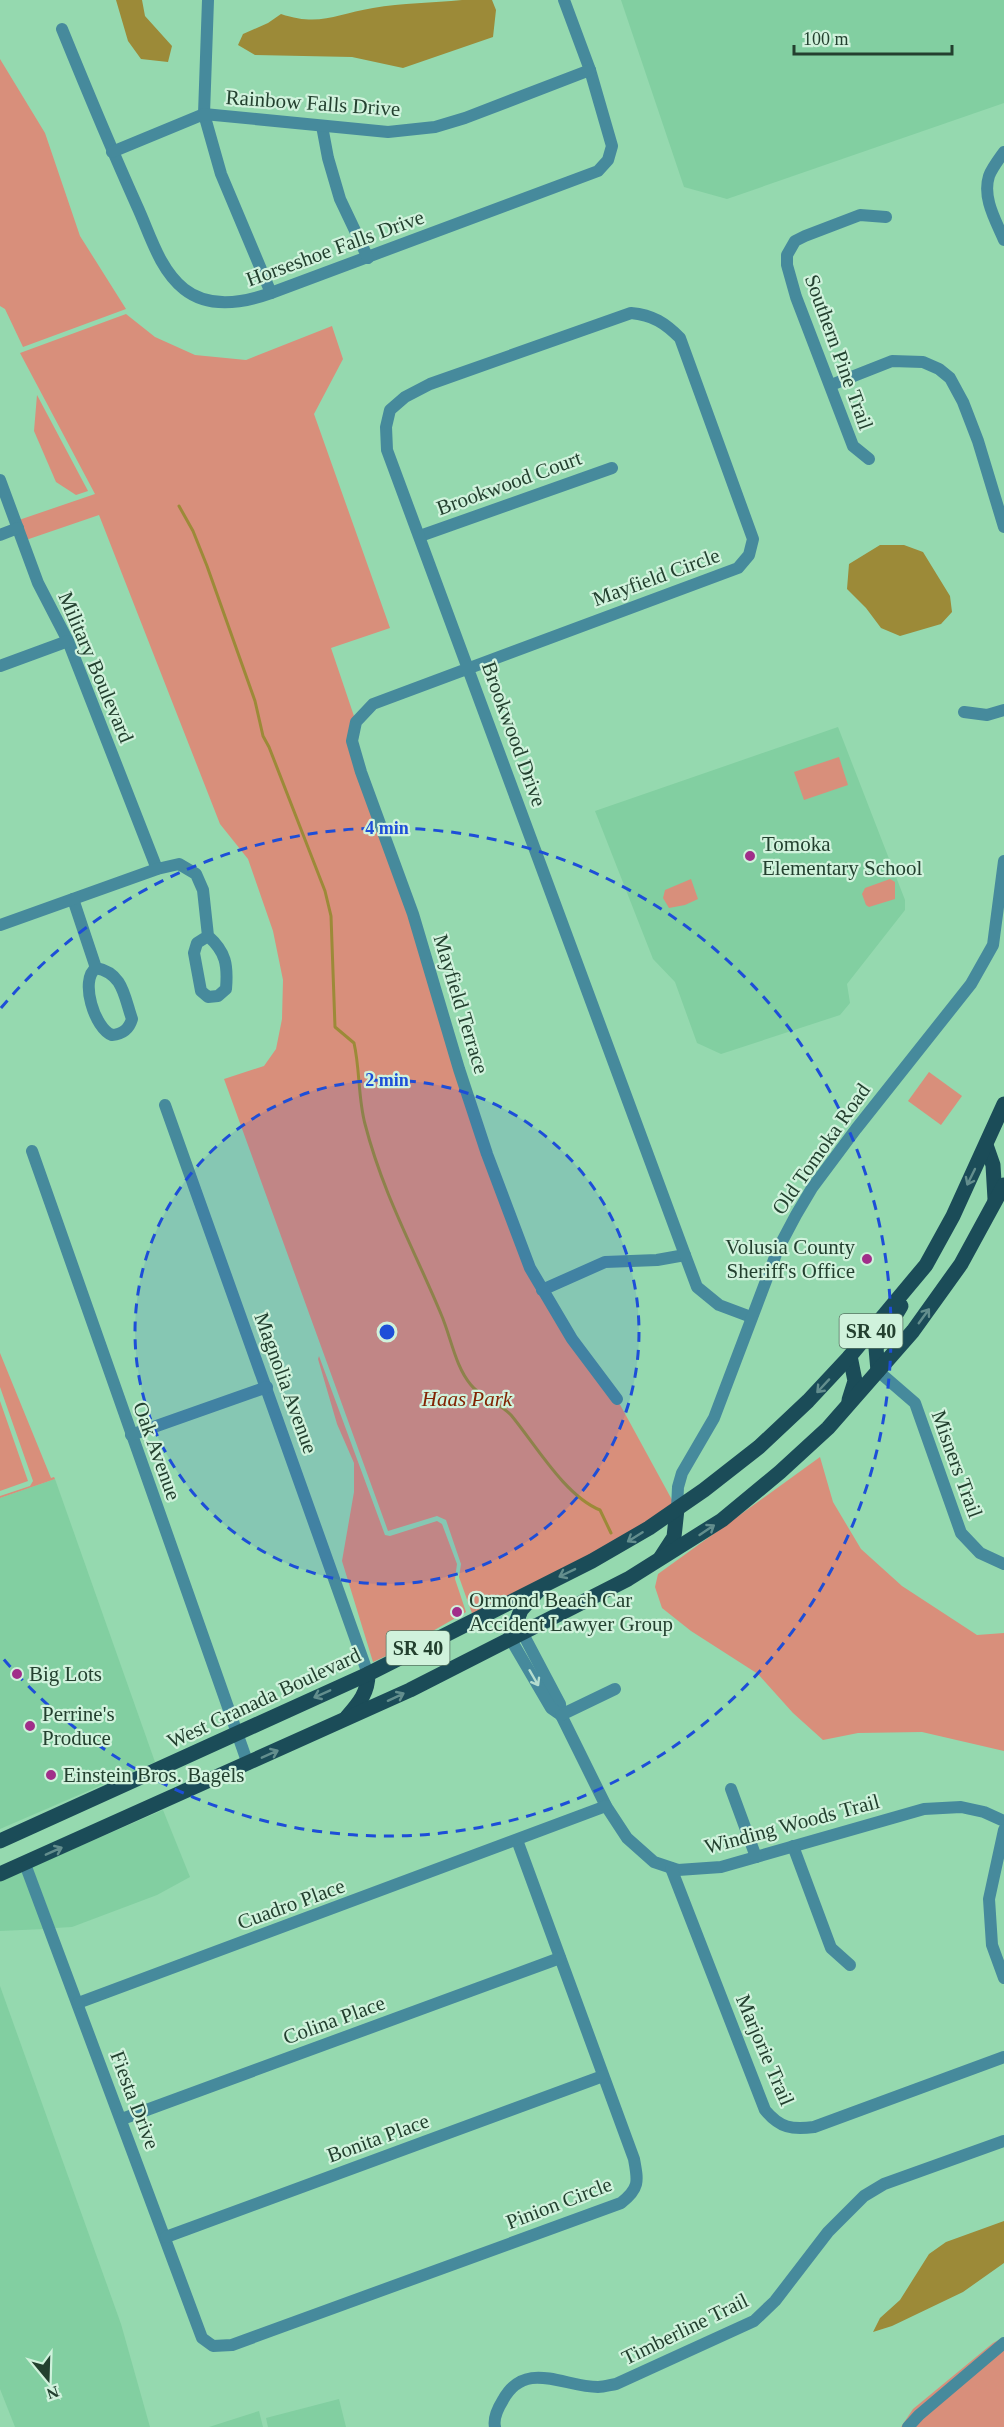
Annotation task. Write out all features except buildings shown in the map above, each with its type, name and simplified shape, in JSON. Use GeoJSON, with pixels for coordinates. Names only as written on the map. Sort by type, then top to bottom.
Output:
{"type":"FeatureCollection","features":[{"type":"Feature","properties":{"kind":"main road","name":"West Granada Boulevard"},"geometry":{"type":"LineString","coordinates":[[0,1841],[368,1674],[544,1585],[621,1545],[732,1470],[808,1401],[850,1356],[926,1265],[1004,1104]]}},
{"type":"Feature","properties":{"kind":"main road"},"geometry":{"type":"LineString","coordinates":[[986,1145],[993,1165],[995,1202]]}},
{"type":"Feature","properties":{"kind":"main road","name":"SR 40"},"geometry":{"type":"LineString","coordinates":[[0,1874],[410,1690],[658,1562],[722,1520],[806,1449],[847,1409],[913,1331],[969,1249],[1004,1185]]}},
{"type":"Feature","properties":{"kind":"main road"},"geometry":{"type":"LineString","coordinates":[[878,1371],[876,1348],[926,1265]]}},
{"type":"Feature","properties":{"kind":"main road"},"geometry":{"type":"LineString","coordinates":[[847,1409],[855,1381],[850,1356]]}},
{"type":"Feature","properties":{"kind":"main road"},"geometry":{"type":"LineString","coordinates":[[658,1562],[674,1537],[677,1509]]}},
{"type":"Feature","properties":{"kind":"main road"},"geometry":{"type":"LineString","coordinates":[[516,1635],[521,1610],[544,1585]]}},
{"type":"Feature","properties":{"kind":"main road"},"geometry":{"type":"LineString","coordinates":[[343,1721],[364,1697],[368,1685],[368,1674]]}},
{"type":"Feature","properties":{"kind":"street"},"geometry":{"type":"LineString","coordinates":[[208,0],[204,114],[222,174],[271,293]]}},
{"type":"Feature","properties":{"kind":"street","name":"Horseshoe Falls Drive"},"geometry":{"type":"LineString","coordinates":[[62,29],[112,152],[166,272],[185,290],[204,300],[226,303],[250,301],[598,171],[608,160],[612,146],[590,70],[564,0]]}},
{"type":"Feature","properties":{"kind":"street","name":"Rainbow Falls Drive"},"geometry":{"type":"LineString","coordinates":[[204,114],[388,132],[435,127],[465,118],[590,70]]}},
{"type":"Feature","properties":{"kind":"street"},"geometry":{"type":"LineString","coordinates":[[112,152],[204,114]]}},
{"type":"Feature","properties":{"kind":"street"},"geometry":{"type":"LineString","coordinates":[[322,126],[328,158],[340,199],[368,258]]}},
{"type":"Feature","properties":{"kind":"street"},"geometry":{"type":"LineString","coordinates":[[1004,152],[989,176],[988,193],[991,211],[1004,240]]}},
{"type":"Feature","properties":{"kind":"street","name":"Southern Pine Trail"},"geometry":{"type":"LineString","coordinates":[[869,459],[853,446],[796,297],[787,265],[787,255],[795,241],[805,236],[860,215],[886,217]]}},
{"type":"Feature","properties":{"kind":"street","name":"Brookwood Drive"},"geometry":{"type":"LineString","coordinates":[[663,322],[645,314],[631,313],[430,384],[405,397],[390,410],[386,427],[387,450],[697,1287],[719,1305],[751,1317]]}},
{"type":"Feature","properties":{"kind":"street","name":"Mayfield Circle"},"geometry":{"type":"LineString","coordinates":[[468,668],[738,568],[749,555],[753,539],[680,338],[663,322]]}},
{"type":"Feature","properties":{"kind":"street"},"geometry":{"type":"LineString","coordinates":[[831,385],[892,361],[924,362],[939,369],[950,378],[963,402],[978,441],[1004,527]]}},
{"type":"Feature","properties":{"kind":"street","name":"Brookwood Court"},"geometry":{"type":"LineString","coordinates":[[420,536],[612,468]]}},
{"type":"Feature","properties":{"kind":"street","name":"Military Boulevard"},"geometry":{"type":"LineString","coordinates":[[0,480],[38,583],[68,641],[157,868]]}},
{"type":"Feature","properties":{"kind":"street"},"geometry":{"type":"LineString","coordinates":[[0,535],[18,528]]}},
{"type":"Feature","properties":{"kind":"street"},"geometry":{"type":"LineString","coordinates":[[0,666],[68,641]]}},
{"type":"Feature","properties":{"kind":"street","name":"Mayfield Terrace"},"geometry":{"type":"LineString","coordinates":[[468,668],[373,704],[356,722],[352,741],[361,772],[413,914],[487,1154],[530,1268],[572,1339],[617,1399]]}},
{"type":"Feature","properties":{"kind":"street"},"geometry":{"type":"LineString","coordinates":[[964,712],[987,716],[1004,710]]}},
{"type":"Feature","properties":{"kind":"street","name":"Old Tomoka Road"},"geometry":{"type":"LineString","coordinates":[[677,1509],[678,1487],[682,1473],[714,1418],[778,1249],[812,1188],[971,984],[988,955],[993,945],[1004,861]]}},
{"type":"Feature","properties":{"kind":"street"},"geometry":{"type":"LineString","coordinates":[[0,926],[157,868],[179,864],[196,874],[203,890],[208,936],[222,948],[227,975],[226,989],[218,996],[208,997],[201,991],[194,953],[197,943],[208,936]]}},
{"type":"Feature","properties":{"kind":"street"},"geometry":{"type":"LineString","coordinates":[[73,899],[96,968]]}},
{"type":"Feature","properties":{"kind":"street"},"geometry":{"type":"LineString","coordinates":[[96,968],[110,971],[118,980],[132,1019],[123,1032],[112,1035],[101,1027],[88,992],[91,971],[96,968]]}},
{"type":"Feature","properties":{"kind":"street","name":"Magnolia Avenue"},"geometry":{"type":"LineString","coordinates":[[165,1105],[368,1674]]}},
{"type":"Feature","properties":{"kind":"street","name":"Oak Avenue"},"geometry":{"type":"LineString","coordinates":[[32,1151],[248,1764]]}},
{"type":"Feature","properties":{"kind":"street"},"geometry":{"type":"LineString","coordinates":[[542,1290],[605,1263],[657,1260],[685,1255]]}},
{"type":"Feature","properties":{"kind":"street","name":"Misners Trail"},"geometry":{"type":"LineString","coordinates":[[878,1371],[915,1402],[961,1533],[980,1553],[1004,1564]]}},
{"type":"Feature","properties":{"kind":"street"},"geometry":{"type":"LineString","coordinates":[[131,1435],[267,1387]]}},
{"type":"Feature","properties":{"kind":"street","name":"Winding Woods Trail"},"geometry":{"type":"LineString","coordinates":[[516,1635],[551,1708],[561,1716],[606,1806],[627,1838],[654,1862],[678,1870],[721,1867],[924,1809],[961,1807],[984,1812],[1004,1821]]}},
{"type":"Feature","properties":{"kind":"street"},"geometry":{"type":"LineString","coordinates":[[561,1716],[615,1689]]}},
{"type":"Feature","properties":{"kind":"street"},"geometry":{"type":"LineString","coordinates":[[731,1789],[756,1857]]}},
{"type":"Feature","properties":{"kind":"street","name":"Cuadro Place"},"geometry":{"type":"LineString","coordinates":[[78,2003],[606,1806]]}},
{"type":"Feature","properties":{"kind":"street"},"geometry":{"type":"LineString","coordinates":[[1004,1830],[989,1899],[993,1945],[1004,1978]]}},
{"type":"Feature","properties":{"kind":"street","name":"Pinion Circle"},"geometry":{"type":"LineString","coordinates":[[213,2346],[232,2345],[621,2203],[633,2194],[638,2180],[634,2159],[517,1840]]}},
{"type":"Feature","properties":{"kind":"street"},"geometry":{"type":"LineString","coordinates":[[793,1846],[831,1948],[850,1965]]}},
{"type":"Feature","properties":{"kind":"street","name":"Fiesta Drive"},"geometry":{"type":"LineString","coordinates":[[25,1864],[202,2338],[213,2346]]}},
{"type":"Feature","properties":{"kind":"street","name":"Marjorie Trail"},"geometry":{"type":"LineString","coordinates":[[671,1868],[765,2110],[775,2122],[799,2129],[814,2127],[1004,2057]]}},
{"type":"Feature","properties":{"kind":"street","name":"Colina Place"},"geometry":{"type":"LineString","coordinates":[[122,2119],[560,1958]]}},
{"type":"Feature","properties":{"kind":"street","name":"Bonita Place"},"geometry":{"type":"LineString","coordinates":[[166,2237],[603,2076]]}},
{"type":"Feature","properties":{"kind":"street","name":"Timberline Trail"},"geometry":{"type":"LineString","coordinates":[[495,2427],[498,2408],[508,2391],[524,2381],[542,2377],[597,2387],[616,2384],[754,2321],[775,2301],[828,2232],[864,2196],[884,2184],[1004,2141]]}},
{"type":"Feature","properties":{"kind":"street"},"geometry":{"type":"LineString","coordinates":[[908,2427],[1004,2343]]}},
{"type":"Feature","properties":{"kind":"shaded area"},"geometry":{"type":"Polygon","coordinates":[[[116,0],[142,0],[145,16],[172,46],[168,62],[141,59],[128,41],[116,0]]]}},
{"type":"Feature","properties":{"kind":"shaded area"},"geometry":{"type":"Polygon","coordinates":[[[492,0],[496,10],[493,37],[403,68],[352,57],[255,55],[238,45],[243,34],[268,23],[281,14],[295,18],[317,19],[384,6],[492,0]]]}},
{"type":"Feature","properties":{"kind":"shaded area"},"geometry":{"type":"Polygon","coordinates":[[[621,0],[1004,0],[1004,103],[727,199],[684,187],[621,0]]]}},
{"type":"Feature","properties":{"kind":"shaded area"},"geometry":{"type":"Polygon","coordinates":[[[880,545],[904,545],[923,552],[950,596],[952,612],[941,624],[900,636],[881,628],[866,608],[847,589],[849,564],[880,545]]]}},
{"type":"Feature","properties":{"kind":"shaded area","name":"Tomoka Elementary School"},"geometry":{"type":"Polygon","coordinates":[[[838,727],[905,900],[905,910],[847,984],[850,1003],[840,1015],[721,1054],[697,1043],[675,982],[653,959],[595,811],[838,727]]]}},
{"type":"Feature","properties":{"kind":"shaded area"},"geometry":{"type":"Polygon","coordinates":[[[55,1479],[155,1762],[0,1829],[0,1498],[55,1479]]]}},
{"type":"Feature","properties":{"kind":"shaded area"},"geometry":{"type":"Polygon","coordinates":[[[163,1810],[190,1877],[157,1895],[72,1927],[55,1928],[32,1867],[163,1810]]]}},
{"type":"Feature","properties":{"kind":"shaded area"},"geometry":{"type":"Polygon","coordinates":[[[22,1872],[44,1929],[0,1931],[0,1881],[22,1872]]]}},
{"type":"Feature","properties":{"kind":"shaded area"},"geometry":{"type":"Polygon","coordinates":[[[0,1986],[121,2324],[150,2427],[15,2427],[0,2389],[0,1986]]]}},
{"type":"Feature","properties":{"kind":"shaded area"},"geometry":{"type":"Polygon","coordinates":[[[1004,2221],[1004,2263],[963,2292],[892,2326],[873,2332],[880,2318],[900,2300],[929,2254],[946,2242],[1004,2221]]]}},
{"type":"Feature","properties":{"kind":"shaded area"},"geometry":{"type":"Polygon","coordinates":[[[339,2399],[346,2427],[268,2427],[266,2418],[339,2399]]]}},
{"type":"Feature","properties":{"kind":"shaded area"},"geometry":{"type":"Polygon","coordinates":[[[259,2411],[263,2427],[209,2427],[259,2411]]]}},
{"type":"Feature","properties":{"kind":"green space"},"geometry":{"type":"Polygon","coordinates":[[[0,59],[45,133],[80,236],[126,309],[23,347],[5,309],[0,306],[0,59]]]}},
{"type":"Feature","properties":{"kind":"green space","name":"Haas Park"},"geometry":{"type":"Polygon","coordinates":[[[126,314],[155,337],[195,355],[246,360],[332,326],[343,359],[314,414],[390,628],[331,648],[356,722],[352,741],[530,1268],[617,1399],[677,1509],[474,1619],[459,1577],[461,1564],[446,1520],[437,1516],[388,1531],[224,1079],[264,1066],[276,1049],[282,1019],[283,980],[273,931],[248,859],[220,824],[99,515],[23,541],[16,521],[95,494],[20,353],[126,314]]]}},
{"type":"Feature","properties":{"kind":"green space"},"geometry":{"type":"Polygon","coordinates":[[[37,395],[88,491],[76,495],[56,482],[34,431],[37,395]]]}},
{"type":"Feature","properties":{"kind":"green space"},"geometry":{"type":"Polygon","coordinates":[[[839,757],[848,785],[804,800],[794,772],[839,757]]]}},
{"type":"Feature","properties":{"kind":"green space"},"geometry":{"type":"Polygon","coordinates":[[[691,879],[698,899],[685,905],[669,908],[663,898],[665,890],[691,879]]]}},
{"type":"Feature","properties":{"kind":"green space"},"geometry":{"type":"Polygon","coordinates":[[[890,879],[895,882],[895,899],[869,907],[866,905],[862,894],[865,888],[890,879]]]}},
{"type":"Feature","properties":{"kind":"green space"},"geometry":{"type":"Polygon","coordinates":[[[929,1072],[962,1096],[941,1125],[908,1101],[929,1072]]]}},
{"type":"Feature","properties":{"kind":"green space"},"geometry":{"type":"Polygon","coordinates":[[[0,1353],[51,1478],[55,1479],[0,1498],[0,1496],[30,1486],[33,1481],[0,1387],[0,1353]]]}},
{"type":"Feature","properties":{"kind":"green space"},"geometry":{"type":"Polygon","coordinates":[[[319,1356],[385,1535],[390,1536],[437,1521],[442,1524],[457,1564],[455,1579],[466,1612],[403,1648],[373,1662],[342,1561],[354,1492],[354,1463],[337,1424],[319,1356]]]}},
{"type":"Feature","properties":{"kind":"green space"},"geometry":{"type":"Polygon","coordinates":[[[0,1401],[28,1481],[0,1491],[0,1401]]]}},
{"type":"Feature","properties":{"kind":"green space"},"geometry":{"type":"Polygon","coordinates":[[[820,1457],[833,1502],[861,1549],[902,1586],[977,1635],[1004,1633],[1004,1751],[922,1732],[858,1733],[823,1740],[793,1713],[758,1674],[691,1631],[662,1608],[655,1587],[658,1574],[820,1457]]]}},
{"type":"Feature","properties":{"kind":"green space"},"geometry":{"type":"Polygon","coordinates":[[[1004,2337],[1004,2427],[901,2427],[913,2409],[993,2343],[1004,2337]]]}},
{"type":"Feature","properties":{"kind":"waterway"},"geometry":{"type":"LineString","coordinates":[[179,506],[193,531],[207,566],[255,701],[263,736],[325,891],[331,916],[335,1027],[354,1043],[363,1114],[372,1150],[390,1198],[441,1314],[457,1360],[471,1385],[511,1415],[563,1481],[587,1503],[600,1510],[611,1533]]}},
{"type":"Feature","properties":{"kind":"place","name":"Tomoka Elementary School"},"geometry":{"type":"Point","coordinates":[750,856]}},
{"type":"Feature","properties":{"kind":"place","name":"Volusia County Sheriff's Office"},"geometry":{"type":"Point","coordinates":[867,1259]}},
{"type":"Feature","properties":{"kind":"place","name":"Ormond Beach Car Accident Lawyer Group"},"geometry":{"type":"Point","coordinates":[457,1612]}},
{"type":"Feature","properties":{"kind":"place","name":"Big Lots"},"geometry":{"type":"Point","coordinates":[17,1674]}},
{"type":"Feature","properties":{"kind":"place","name":"Perrine's Produce"},"geometry":{"type":"Point","coordinates":[30,1726]}},
{"type":"Feature","properties":{"kind":"place","name":"Einstein Bros. Bagels"},"geometry":{"type":"Point","coordinates":[51,1775]}}]}
